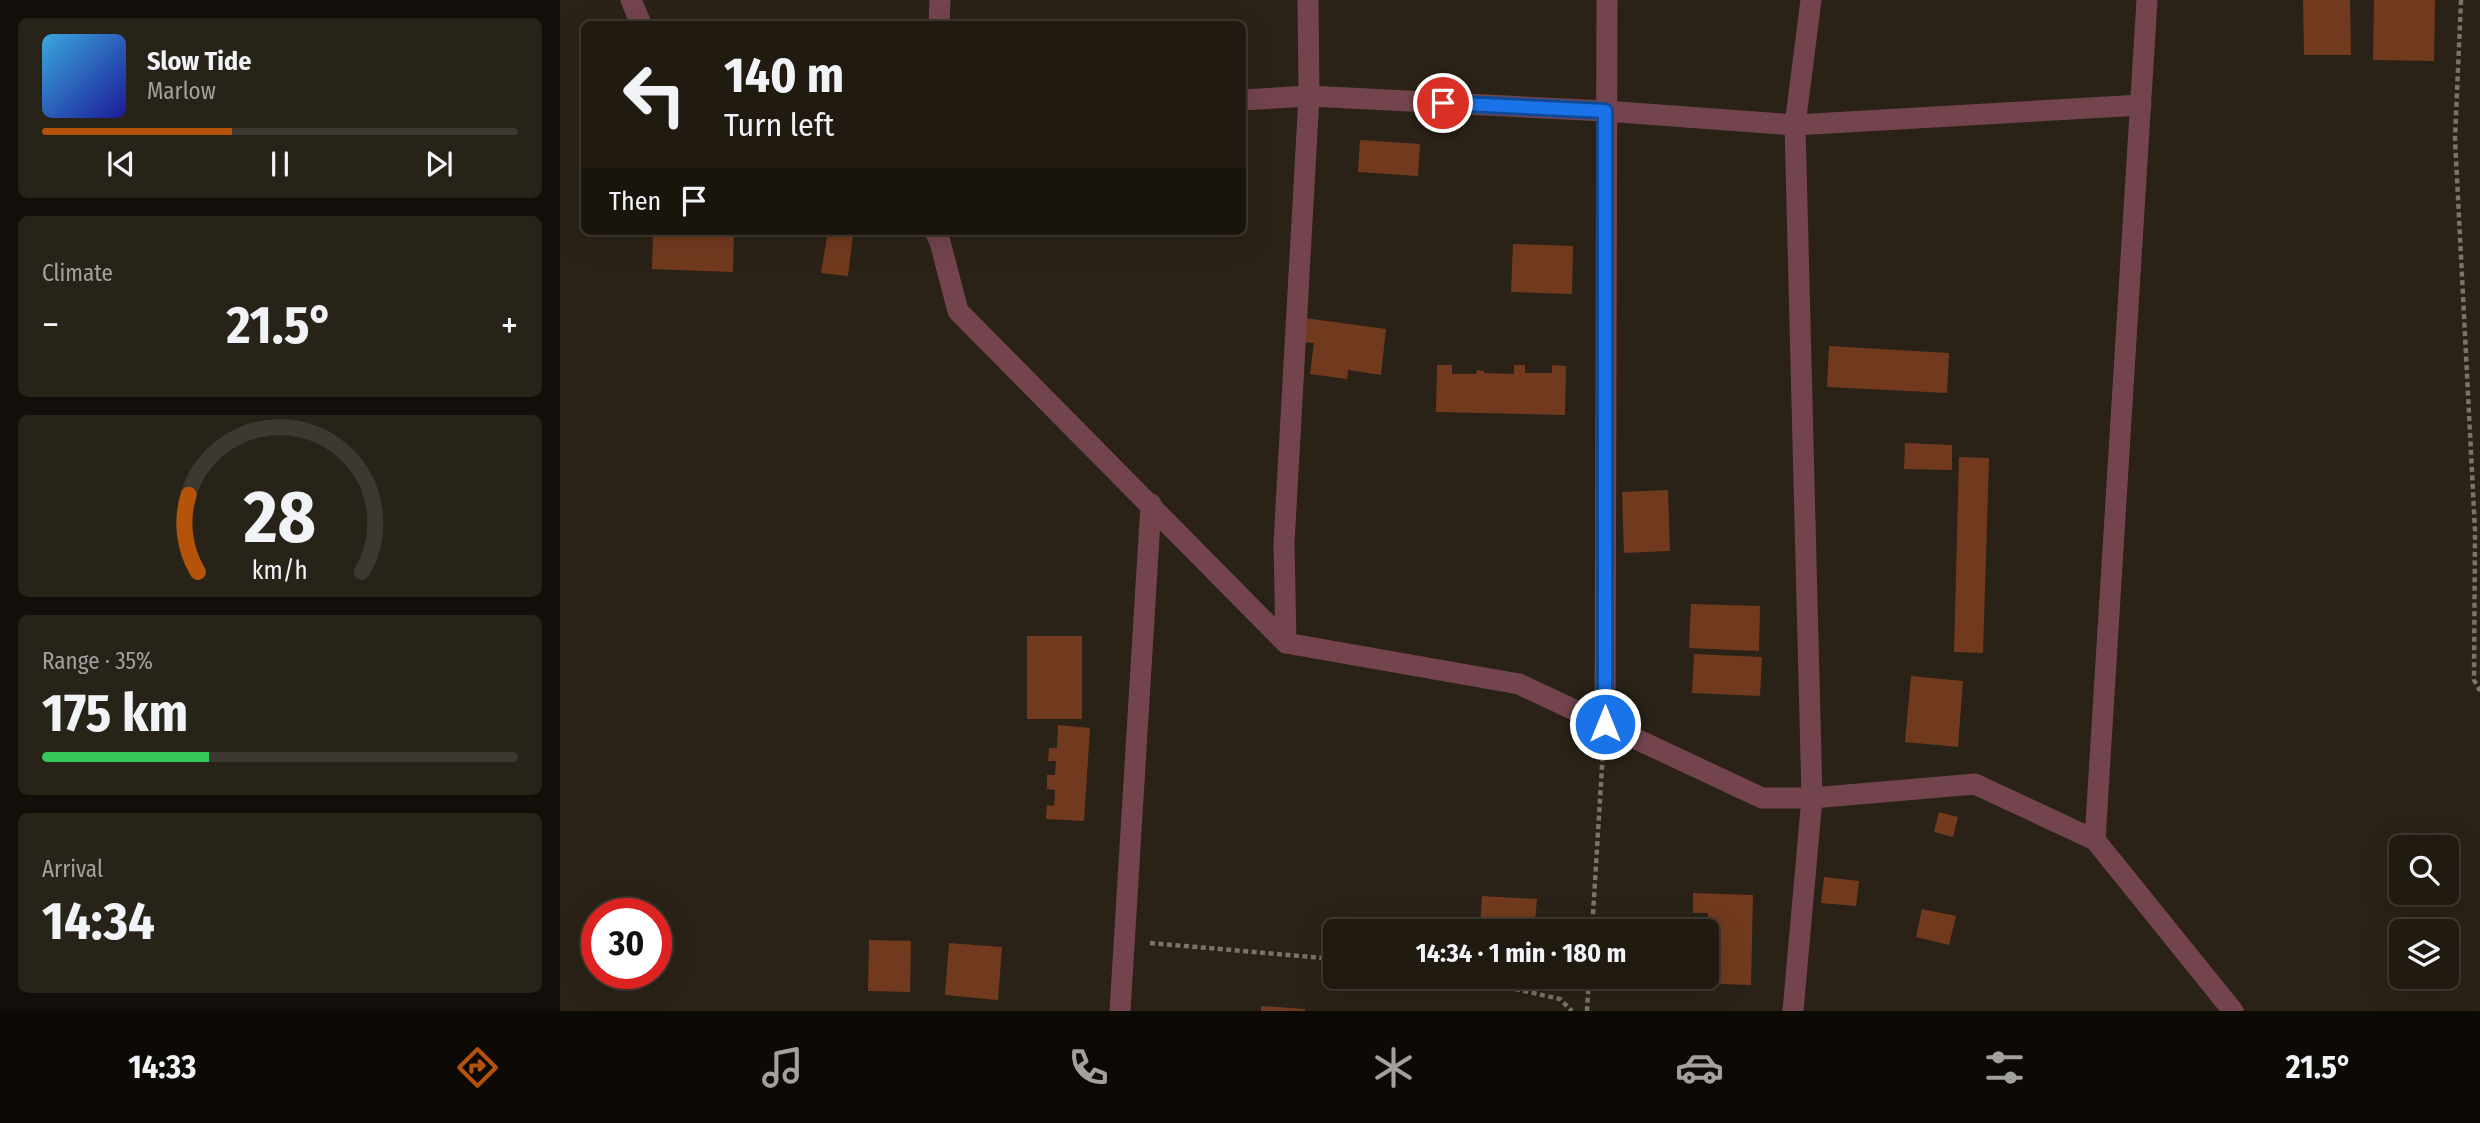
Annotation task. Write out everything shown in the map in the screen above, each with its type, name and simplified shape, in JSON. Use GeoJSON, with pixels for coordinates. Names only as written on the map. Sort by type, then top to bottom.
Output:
{"type":"FeatureCollection","features":[{"type":"Feature","properties":{"kind":"street"},"geometry":{"type":"LineString","coordinates":[[631,0],[640,21]]}},
{"type":"Feature","properties":{"kind":"street"},"geometry":{"type":"LineString","coordinates":[[648,0],[649,21]]}},
{"type":"Feature","properties":{"kind":"street"},"geometry":{"type":"LineString","coordinates":[[939,21],[940,0]]}},
{"type":"Feature","properties":{"kind":"street"},"geometry":{"type":"LineString","coordinates":[[1286,643],[1284,543],[1309,96],[1308,0]]}},
{"type":"Feature","properties":{"kind":"street"},"geometry":{"type":"LineString","coordinates":[[1605,724],[1606,0]]}},
{"type":"Feature","properties":{"kind":"street"},"geometry":{"type":"LineString","coordinates":[[1793,1011],[1812,798],[1796,125],[1811,0]]}},
{"type":"Feature","properties":{"kind":"street"},"geometry":{"type":"LineString","coordinates":[[2095,841],[2147,0]]}},
{"type":"Feature","properties":{"kind":"street"},"geometry":{"type":"LineString","coordinates":[[1246,100],[1309,96],[1605,111],[1796,125],[2141,105]]}},
{"type":"Feature","properties":{"kind":"street"},"geometry":{"type":"LineString","coordinates":[[938,235],[958,311],[1286,643],[1519,684],[1762,798],[1812,798],[1975,784],[2095,841],[2232,1011]]}},
{"type":"Feature","properties":{"kind":"street"},"geometry":{"type":"LineString","coordinates":[[1120,1011],[1151,504]]}},
{"type":"Feature","properties":{"kind":"path"},"geometry":{"type":"LineString","coordinates":[[2461,0],[2455,139],[2475,531],[2474,680],[2480,691]]}},
{"type":"Feature","properties":{"kind":"path"},"geometry":{"type":"LineString","coordinates":[[1593,919],[1605,724]]}},
{"type":"Feature","properties":{"kind":"path"},"geometry":{"type":"LineString","coordinates":[[1124,941],[1323,958]]}},
{"type":"Feature","properties":{"kind":"path"},"geometry":{"type":"LineString","coordinates":[[1515,989],[1560,999],[1572,1011]]}},
{"type":"Feature","properties":{"kind":"path"},"geometry":{"type":"LineString","coordinates":[[1587,1011],[1588,989]]}},
{"type":"Feature","properties":{"kind":"building"},"geometry":{"type":"Polygon","coordinates":[[[2303,0],[2350,0],[2351,55],[2304,55],[2303,0]]]}},
{"type":"Feature","properties":{"kind":"building"},"geometry":{"type":"Polygon","coordinates":[[[2374,0],[2435,0],[2434,61],[2373,60],[2374,0]]]}},
{"type":"Feature","properties":{"kind":"building"},"geometry":{"type":"Polygon","coordinates":[[[1360,140],[1420,144],[1418,176],[1358,172],[1360,140]]]}},
{"type":"Feature","properties":{"kind":"building"},"geometry":{"type":"Polygon","coordinates":[[[653,235],[734,235],[733,272],[652,269],[653,235]]]}},
{"type":"Feature","properties":{"kind":"building"},"geometry":{"type":"Polygon","coordinates":[[[827,235],[853,235],[848,276],[821,273],[827,235]]]}},
{"type":"Feature","properties":{"kind":"building"},"geometry":{"type":"Polygon","coordinates":[[[1513,244],[1573,246],[1572,294],[1511,292],[1513,244]]]}},
{"type":"Feature","properties":{"kind":"building"},"geometry":{"type":"Polygon","coordinates":[[[1305,318],[1386,329],[1381,375],[1348,370],[1347,379],[1310,374],[1314,343],[1302,342],[1305,318]]]}},
{"type":"Feature","properties":{"kind":"building"},"geometry":{"type":"Polygon","coordinates":[[[1829,346],[1949,353],[1947,393],[1827,387],[1829,346]]]}},
{"type":"Feature","properties":{"kind":"building"},"geometry":{"type":"Polygon","coordinates":[[[1437,365],[1452,365],[1452,374],[1476,374],[1477,370],[1484,373],[1514,374],[1514,365],[1525,365],[1525,373],[1552,373],[1552,365],[1566,366],[1565,415],[1436,412],[1437,365]]]}},
{"type":"Feature","properties":{"kind":"building"},"geometry":{"type":"Polygon","coordinates":[[[1905,443],[1952,445],[1952,470],[1904,469],[1905,443]]]}},
{"type":"Feature","properties":{"kind":"building"},"geometry":{"type":"Polygon","coordinates":[[[1959,457],[1989,458],[1983,653],[1954,652],[1959,457]]]}},
{"type":"Feature","properties":{"kind":"building"},"geometry":{"type":"Polygon","coordinates":[[[1668,490],[1670,551],[1624,553],[1622,492],[1668,490]]]}},
{"type":"Feature","properties":{"kind":"building"},"geometry":{"type":"Polygon","coordinates":[[[1691,604],[1760,606],[1759,651],[1689,648],[1691,604]]]}},
{"type":"Feature","properties":{"kind":"building"},"geometry":{"type":"Polygon","coordinates":[[[1027,636],[1082,636],[1082,719],[1027,719],[1027,636]]]}},
{"type":"Feature","properties":{"kind":"building"},"geometry":{"type":"Polygon","coordinates":[[[1694,654],[1762,657],[1760,696],[1692,693],[1694,654]]]}},
{"type":"Feature","properties":{"kind":"building"},"geometry":{"type":"Polygon","coordinates":[[[1911,676],[1963,681],[1958,747],[1905,742],[1911,676]]]}},
{"type":"Feature","properties":{"kind":"building"},"geometry":{"type":"Polygon","coordinates":[[[1058,725],[1090,728],[1084,821],[1046,819],[1047,805],[1054,806],[1055,790],[1047,789],[1047,775],[1055,775],[1056,761],[1048,761],[1049,748],[1057,748],[1058,725]]]}},
{"type":"Feature","properties":{"kind":"building"},"geometry":{"type":"Polygon","coordinates":[[[1939,812],[1958,817],[1953,837],[1934,832],[1939,812]]]}},
{"type":"Feature","properties":{"kind":"building"},"geometry":{"type":"Polygon","coordinates":[[[1824,877],[1859,881],[1856,906],[1821,903],[1824,877]]]}},
{"type":"Feature","properties":{"kind":"building"},"geometry":{"type":"Polygon","coordinates":[[[1693,893],[1753,895],[1751,985],[1719,984],[1719,919],[1708,919],[1708,913],[1693,913],[1693,893]]]}},
{"type":"Feature","properties":{"kind":"building"},"geometry":{"type":"Polygon","coordinates":[[[1482,896],[1537,899],[1535,919],[1481,919],[1482,896]]]}},
{"type":"Feature","properties":{"kind":"building"},"geometry":{"type":"Polygon","coordinates":[[[1922,909],[1956,916],[1949,945],[1916,937],[1922,909]]]}},
{"type":"Feature","properties":{"kind":"building"},"geometry":{"type":"Polygon","coordinates":[[[869,940],[911,941],[910,992],[868,991],[869,940]]]}},
{"type":"Feature","properties":{"kind":"building"},"geometry":{"type":"Polygon","coordinates":[[[949,943],[1002,947],[998,1000],[945,995],[949,943]]]}},
{"type":"Feature","properties":{"kind":"building"},"geometry":{"type":"Polygon","coordinates":[[[1261,1006],[1305,1009],[1305,1011],[1261,1011],[1261,1006]]]}},
{"type":"Feature","properties":{"kind":"route"},"geometry":{"type":"LineString","coordinates":[[1443,103],[1605,111],[1605,724]]}}]}
